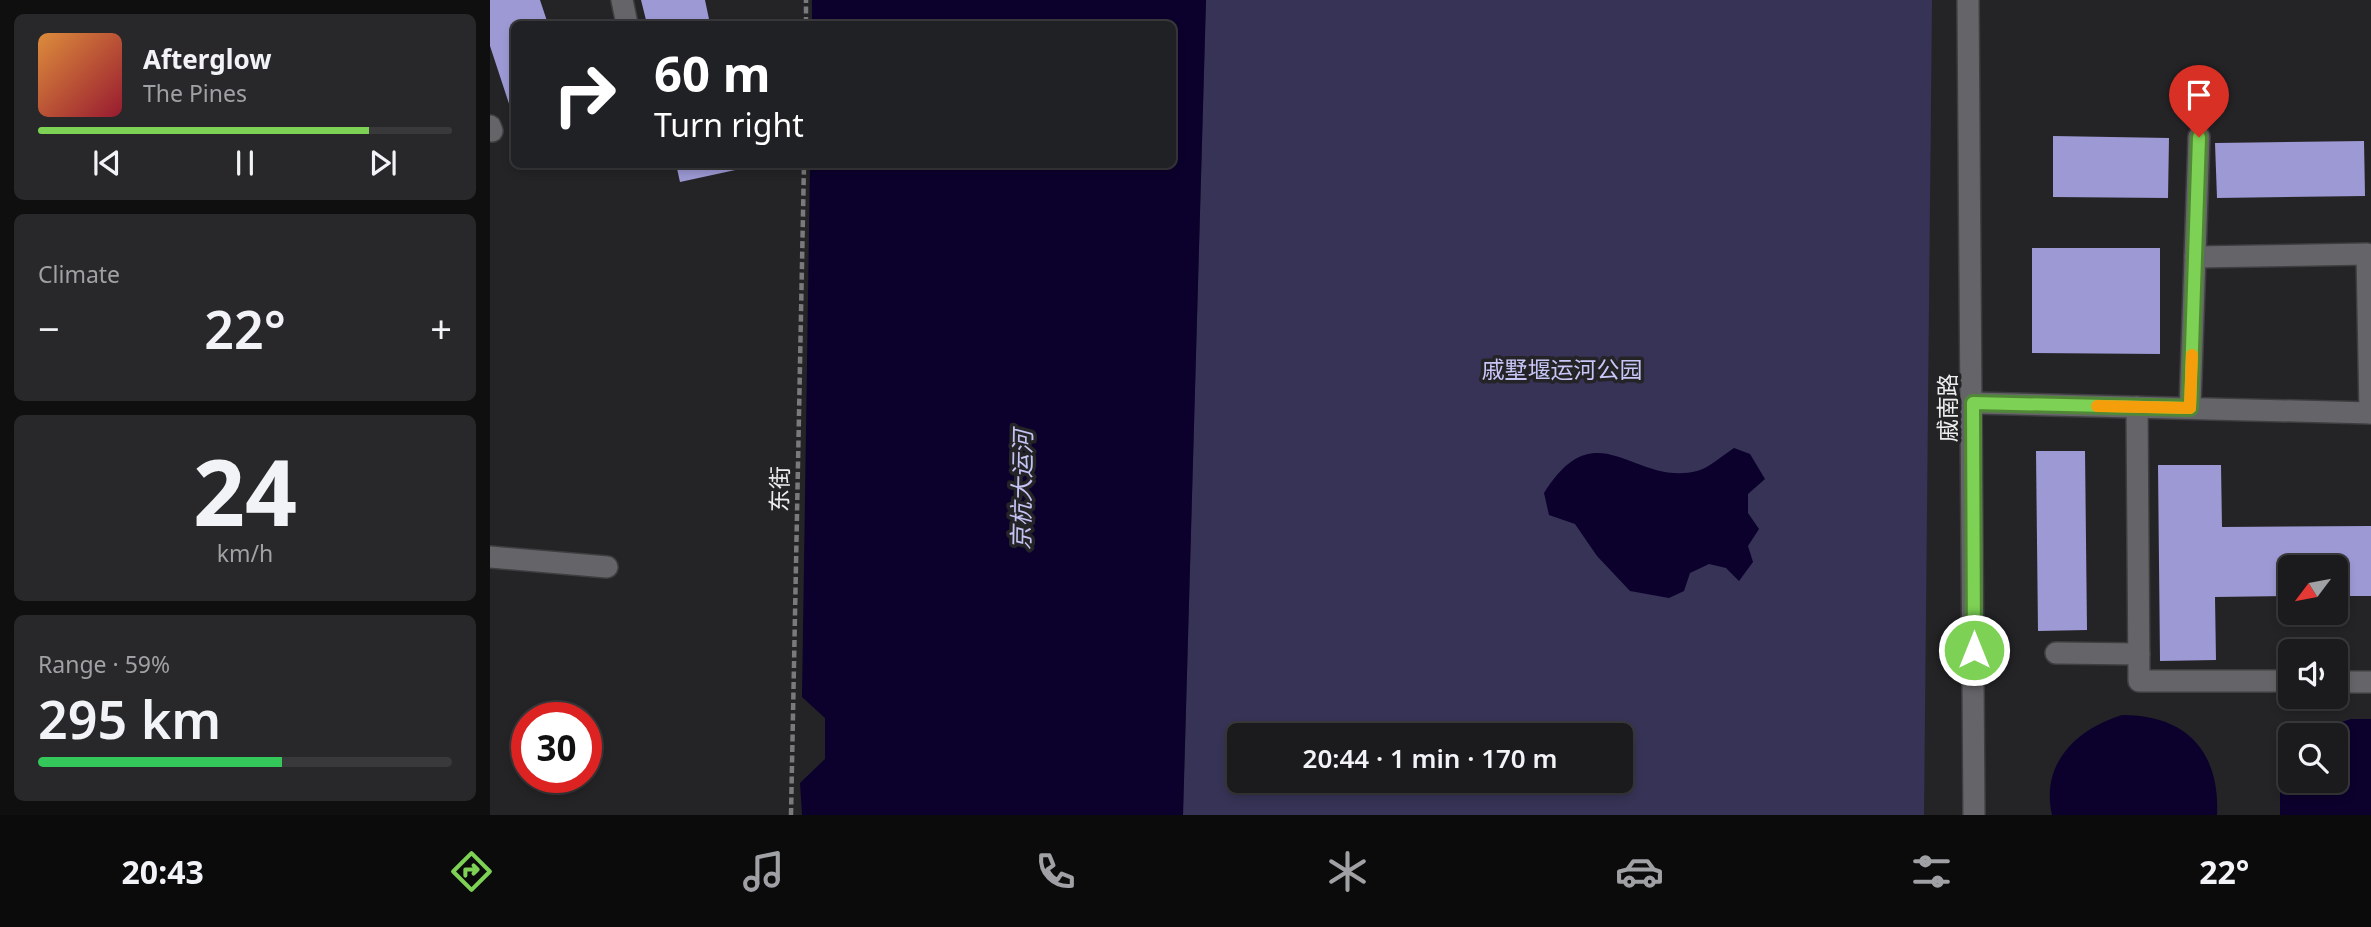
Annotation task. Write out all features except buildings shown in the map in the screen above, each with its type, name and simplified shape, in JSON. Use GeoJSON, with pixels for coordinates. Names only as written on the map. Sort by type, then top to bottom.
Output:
{"type":"FeatureCollection","features":[{"type":"Feature","properties":{"kind":"street"},"geometry":{"type":"LineString","coordinates":[[622,0],[626,21]]}},
{"type":"Feature","properties":{"kind":"street","name":"戚南路"},"geometry":{"type":"LineString","coordinates":[[1968,0],[1974,815]]}},
{"type":"Feature","properties":{"kind":"street"},"geometry":{"type":"LineString","coordinates":[[2190,408],[2199,137]]}},
{"type":"Feature","properties":{"kind":"street"},"geometry":{"type":"LineString","coordinates":[[1973,403],[2370,413],[2367,254],[2195,257]]}},
{"type":"Feature","properties":{"kind":"street"},"geometry":{"type":"LineString","coordinates":[[2137,407],[2139,681],[2278,681]]}},
{"type":"Feature","properties":{"kind":"street"},"geometry":{"type":"LineString","coordinates":[[490,557],[607,567]]}},
{"type":"Feature","properties":{"kind":"street"},"geometry":{"type":"LineString","coordinates":[[2056,653],[2139,654]]}},
{"type":"Feature","properties":{"kind":"street"},"geometry":{"type":"LineString","coordinates":[[2348,682],[2371,682]]}},
{"type":"Feature","properties":{"kind":"path"},"geometry":{"type":"LineString","coordinates":[[806,0],[806,21]]}},
{"type":"Feature","properties":{"kind":"path","name":"东街"},"geometry":{"type":"LineString","coordinates":[[791,815],[804,168]]}},
{"type":"Feature","properties":{"kind":"green space","name":"戚墅堰运河公园"},"geometry":{"type":"Polygon","coordinates":[[[1206,0],[1932,0],[1924,815],[1183,815],[1206,0]]]}},
{"type":"Feature","properties":{"kind":"water","name":"京杭大运河"},"geometry":{"type":"Polygon","coordinates":[[[812,0],[1206,0],[1183,815],[802,815],[800,783],[825,759],[825,718],[802,697],[810,168],[1176,168],[1176,21],[812,21],[812,0]]]}},
{"type":"Feature","properties":{"kind":"water"},"geometry":{"type":"Polygon","coordinates":[[[1734,448],[1750,454],[1765,479],[1748,494],[1748,513],[1759,529],[1748,546],[1753,562],[1739,581],[1726,568],[1709,564],[1690,573],[1684,591],[1669,598],[1630,591],[1597,556],[1575,524],[1549,515],[1544,493],[1563,468],[1581,456],[1599,453],[1617,456],[1675,473],[1702,469],[1734,448]]]}},
{"type":"Feature","properties":{"kind":"water"},"geometry":{"type":"Polygon","coordinates":[[[2122,715],[2164,722],[2195,741],[2212,772],[2217,815],[2052,815],[2052,779],[2057,764],[2066,751],[2090,729],[2122,715]]]}},
{"type":"Feature","properties":{"kind":"water"},"geometry":{"type":"Polygon","coordinates":[[[2351,719],[2371,719],[2371,815],[2280,815],[2280,793],[2348,793],[2348,723],[2338,723],[2351,719]]]}},
{"type":"Feature","properties":{"kind":"slow traffic"},"geometry":{"type":"LineString","coordinates":[[2097,406],[2190,408],[2192,355]]}},
{"type":"Feature","properties":{"kind":"route"},"geometry":{"type":"LineString","coordinates":[[1974,650],[1973,403],[2190,408],[2199,137]]}}]}
